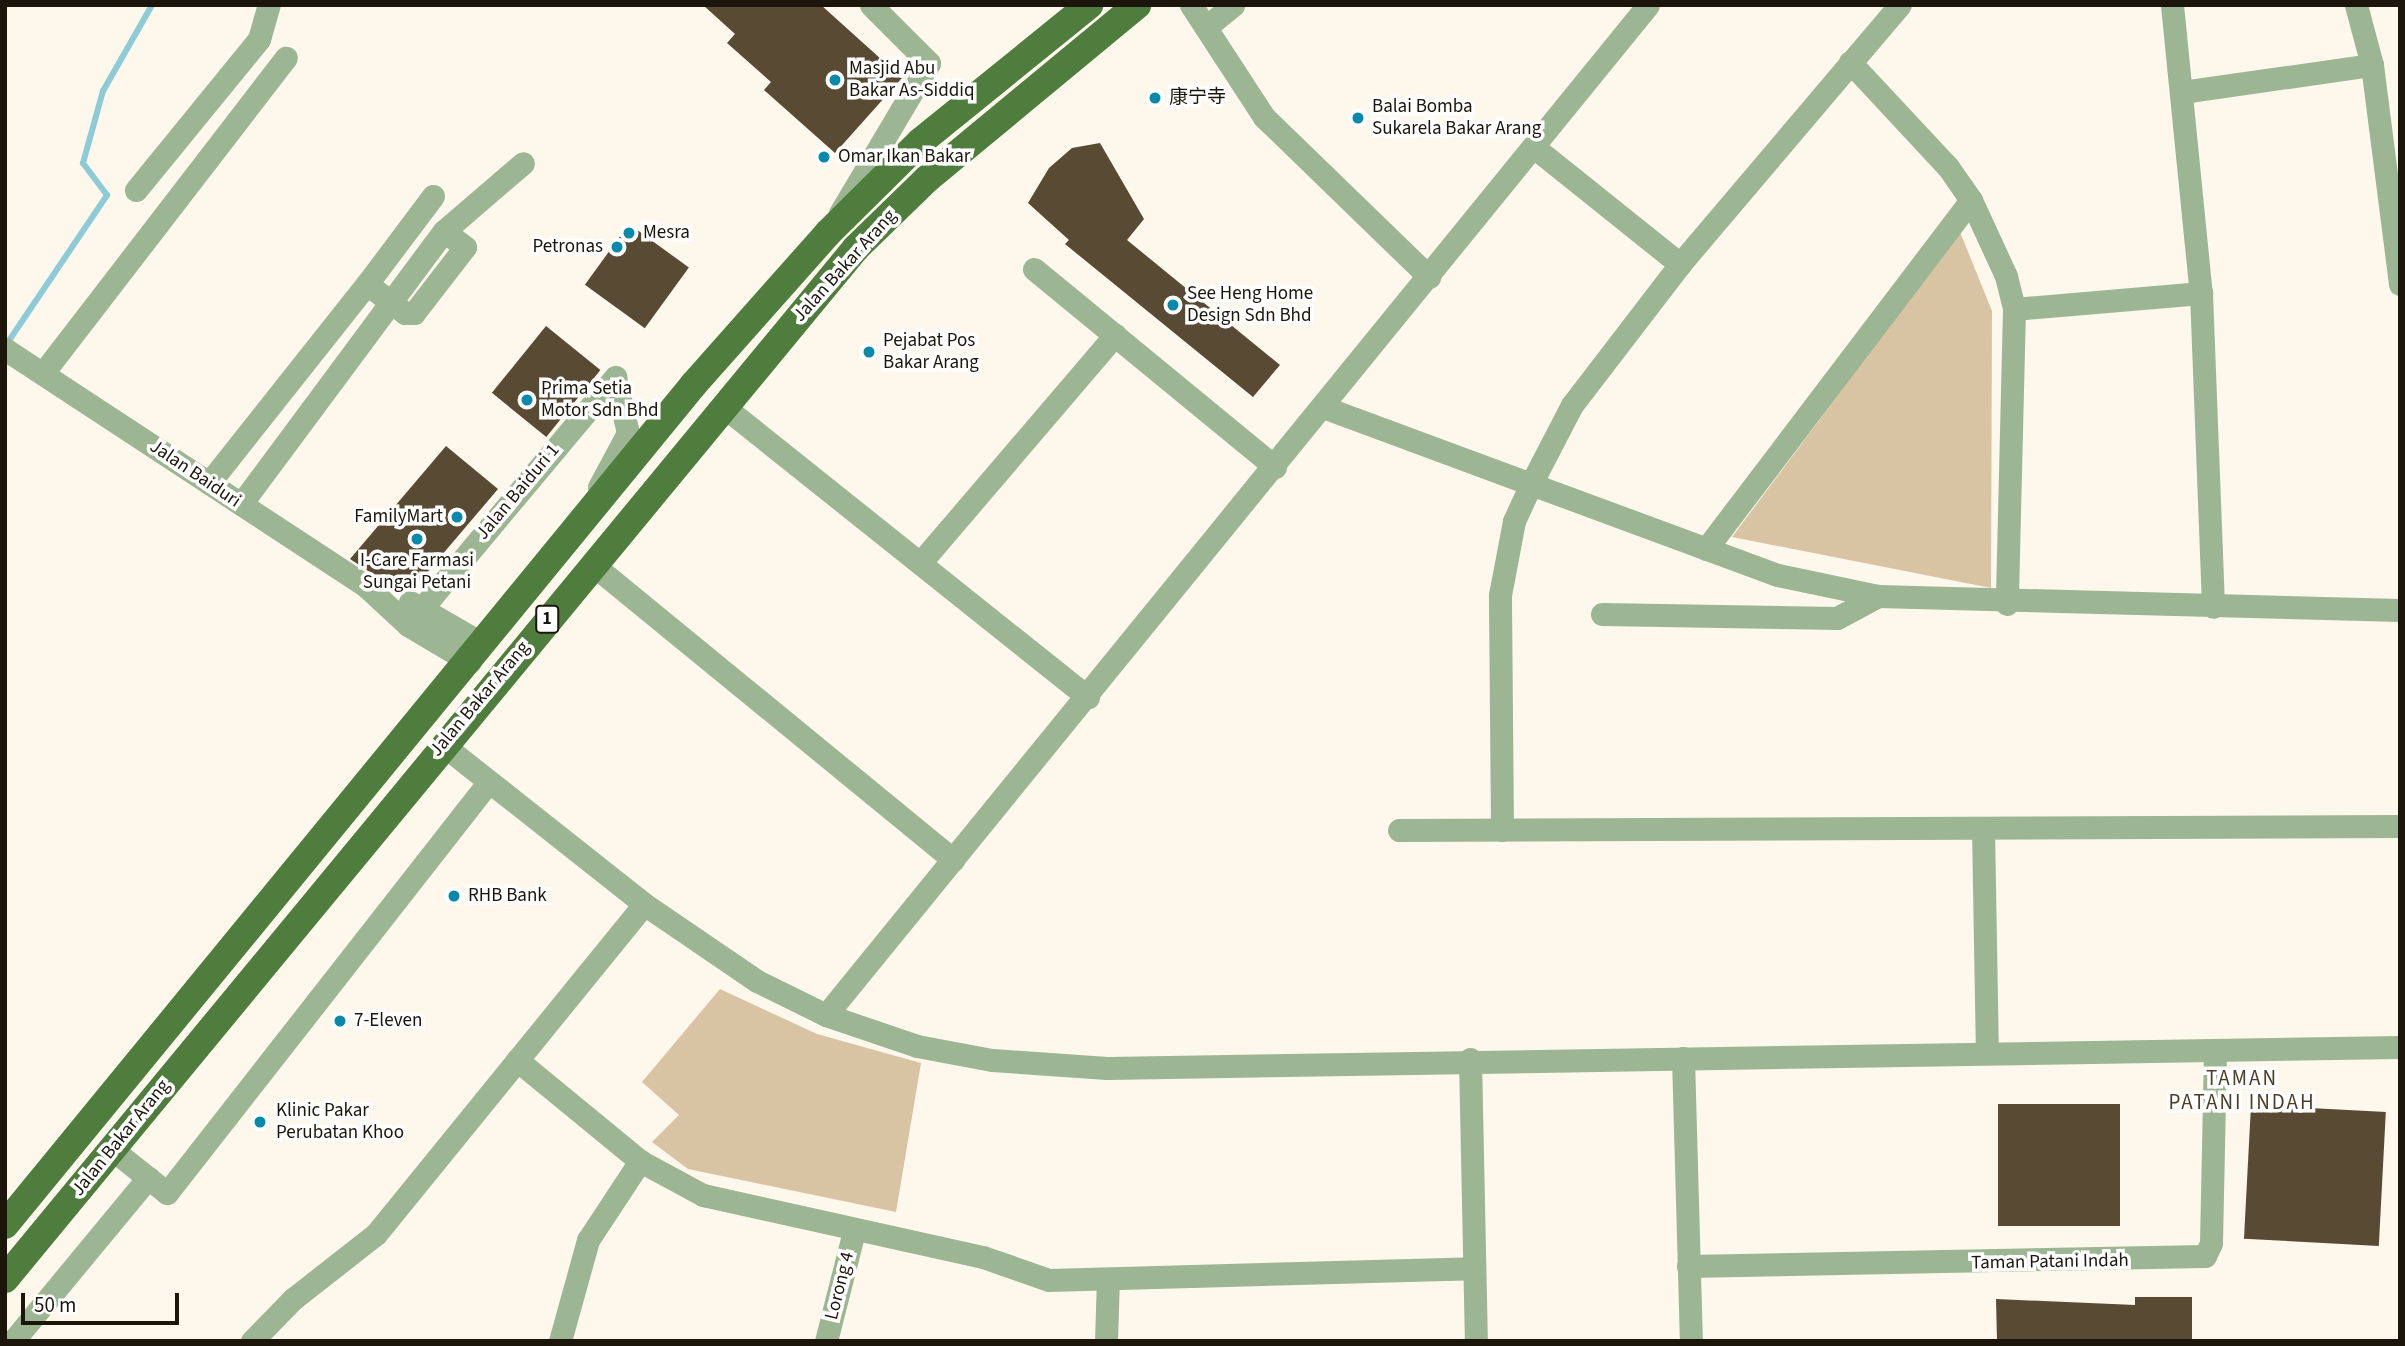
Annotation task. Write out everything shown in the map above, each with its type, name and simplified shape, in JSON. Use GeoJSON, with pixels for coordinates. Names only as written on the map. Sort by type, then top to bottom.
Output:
{"type":"FeatureCollection","features":[{"type":"Feature","properties":{"kind":"main road","name":"Jalan Bakar Arang"},"geometry":{"type":"LineString","coordinates":[[5,1226],[476,653],[587,511],[828,233],[920,142],[1088,5]]}},
{"type":"Feature","properties":{"kind":"main road","name":"Jalan Bakar Arang"},"geometry":{"type":"LineString","coordinates":[[5,1279],[443,745],[856,248],[918,188],[1137,5]]}},
{"type":"Feature","properties":{"kind":"street"},"geometry":{"type":"LineString","coordinates":[[136,190],[259,40],[269,5]]}},
{"type":"Feature","properties":{"kind":"street"},"geometry":{"type":"LineString","coordinates":[[1191,5],[1264,117],[1429,276]]}},
{"type":"Feature","properties":{"kind":"street"},"geometry":{"type":"LineString","coordinates":[[1206,27],[1233,5]]}},
{"type":"Feature","properties":{"kind":"street"},"geometry":{"type":"LineString","coordinates":[[826,1015],[1535,148],[1648,5]]}},
{"type":"Feature","properties":{"kind":"street"},"geometry":{"type":"LineString","coordinates":[[1502,830],[1500,596],[1514,521],[1531,484],[1572,405],[1680,264],[1900,5]]}},
{"type":"Feature","properties":{"kind":"street"},"geometry":{"type":"LineString","coordinates":[[2172,5],[2201,293],[2213,607]]}},
{"type":"Feature","properties":{"kind":"street"},"geometry":{"type":"LineString","coordinates":[[2356,5],[2372,65],[2400,284]]}},
{"type":"Feature","properties":{"kind":"street"},"geometry":{"type":"LineString","coordinates":[[828,233],[929,63],[877,10]]}},
{"type":"Feature","properties":{"kind":"street"},"geometry":{"type":"LineString","coordinates":[[43,373],[286,58]]}},
{"type":"Feature","properties":{"kind":"street"},"geometry":{"type":"LineString","coordinates":[[1850,62],[1921,134],[1971,200],[2014,309],[2007,604]]}},
{"type":"Feature","properties":{"kind":"street"},"geometry":{"type":"LineString","coordinates":[[2182,92],[2372,65]]}},
{"type":"Feature","properties":{"kind":"street"},"geometry":{"type":"LineString","coordinates":[[1535,148],[1680,264]]}},
{"type":"Feature","properties":{"kind":"street"},"geometry":{"type":"LineString","coordinates":[[367,284],[390,303],[414,313],[465,247],[444,231],[523,163]]}},
{"type":"Feature","properties":{"kind":"street"},"geometry":{"type":"LineString","coordinates":[[209,483],[367,284],[433,196]]}},
{"type":"Feature","properties":{"kind":"street"},"geometry":{"type":"LineString","coordinates":[[1706,549],[1971,200]]}},
{"type":"Feature","properties":{"kind":"street"},"geometry":{"type":"LineString","coordinates":[[1034,269],[1275,467]]}},
{"type":"Feature","properties":{"kind":"street"},"geometry":{"type":"LineString","coordinates":[[2014,309],[2201,293]]}},
{"type":"Feature","properties":{"kind":"street"},"geometry":{"type":"LineString","coordinates":[[241,504],[390,303]]}},
{"type":"Feature","properties":{"kind":"street"},"geometry":{"type":"LineString","coordinates":[[921,562],[1115,335]]}},
{"type":"Feature","properties":{"kind":"street","name":"Jalan Baiduri"},"geometry":{"type":"LineString","coordinates":[[14,354],[367,587],[408,625],[476,653]]}},
{"type":"Feature","properties":{"kind":"street","name":"Jalan Baiduri 1"},"geometry":{"type":"LineString","coordinates":[[423,607],[614,377],[628,433],[587,511]]}},
{"type":"Feature","properties":{"kind":"street"},"geometry":{"type":"LineString","coordinates":[[723,406],[1088,697]]}},
{"type":"Feature","properties":{"kind":"street"},"geometry":{"type":"LineString","coordinates":[[1323,407],[1778,575],[1878,596],[2007,604],[2400,610]]}},
{"type":"Feature","properties":{"kind":"street"},"geometry":{"type":"LineString","coordinates":[[593,564],[953,860]]}},
{"type":"Feature","properties":{"kind":"street","name":"Jalan Baiduri"},"geometry":{"type":"LineString","coordinates":[[367,587],[423,607],[476,653]]}},
{"type":"Feature","properties":{"kind":"street"},"geometry":{"type":"LineString","coordinates":[[1602,614],[1837,618],[1878,596]]}},
{"type":"Feature","properties":{"kind":"street"},"geometry":{"type":"LineString","coordinates":[[443,745],[487,784],[644,904],[757,981],[826,1015],[917,1046],[1045,1066],[1683,1058],[1987,1050],[2215,1051],[2400,1047]]}},
{"type":"Feature","properties":{"kind":"street"},"geometry":{"type":"LineString","coordinates":[[113,1150],[167,1192],[487,784]]}},
{"type":"Feature","properties":{"kind":"street"},"geometry":{"type":"LineString","coordinates":[[1399,830],[2400,826]]}},
{"type":"Feature","properties":{"kind":"street"},"geometry":{"type":"LineString","coordinates":[[1983,828],[1987,1050]]}},
{"type":"Feature","properties":{"kind":"street"},"geometry":{"type":"LineString","coordinates":[[264,1337],[376,1234],[644,904]]}},
{"type":"Feature","properties":{"kind":"street","name":"Taman Patani Indah"},"geometry":{"type":"LineString","coordinates":[[1688,1265],[2205,1256],[2211,1243],[2215,1051]]}},
{"type":"Feature","properties":{"kind":"street"},"geometry":{"type":"LineString","coordinates":[[1683,1058],[1691,1341]]}},
{"type":"Feature","properties":{"kind":"street"},"geometry":{"type":"LineString","coordinates":[[1470,1059],[1476,1341]]}},
{"type":"Feature","properties":{"kind":"street"},"geometry":{"type":"LineString","coordinates":[[517,1060],[640,1161],[704,1195],[854,1231],[983,1257],[1049,1280],[1474,1268]]}},
{"type":"Feature","properties":{"kind":"street"},"geometry":{"type":"LineString","coordinates":[[560,1341],[588,1240],[640,1161]]}},
{"type":"Feature","properties":{"kind":"street"},"geometry":{"type":"LineString","coordinates":[[13,1341],[148,1178]]}},
{"type":"Feature","properties":{"kind":"street","name":"Lorong 4"},"geometry":{"type":"LineString","coordinates":[[826,1341],[854,1231]]}},
{"type":"Feature","properties":{"kind":"street"},"geometry":{"type":"LineString","coordinates":[[1106,1341],[1108,1279]]}},
{"type":"Feature","properties":{"kind":"shaded area"},"geometry":{"type":"Polygon","coordinates":[[[1960,232],[1992,311],[1991,588],[1732,537],[1960,232]]]}},
{"type":"Feature","properties":{"kind":"shaded area"},"geometry":{"type":"Polygon","coordinates":[[[720,989],[817,1034],[921,1063],[896,1212],[688,1169],[652,1142],[679,1115],[642,1082],[720,989]]]}},
{"type":"Feature","properties":{"kind":"building","name":"Masjid Abu Bakar As-Siddiq"},"geometry":{"type":"Polygon","coordinates":[[[703,5],[821,5],[902,78],[835,153],[764,90],[771,82],[727,43],[735,34],[703,5]]]}},
{"type":"Feature","properties":{"kind":"building","name":"See Heng Home Design Sdn Bhd"},"geometry":{"type":"Polygon","coordinates":[[[1100,143],[1144,219],[1127,240],[1280,365],[1253,397],[1065,244],[1069,240],[1028,203],[1049,168],[1072,148],[1100,143]]]}},
{"type":"Feature","properties":{"kind":"building"},"geometry":{"type":"Polygon","coordinates":[[[629,224],[689,267],[645,328],[585,285],[629,224]]]}},
{"type":"Feature","properties":{"kind":"building"},"geometry":{"type":"Polygon","coordinates":[[[546,326],[600,370],[546,437],[492,393],[546,326]]]}},
{"type":"Feature","properties":{"kind":"building"},"geometry":{"type":"Polygon","coordinates":[[[446,446],[498,489],[413,589],[400,592],[350,559],[446,446]]]}},
{"type":"Feature","properties":{"kind":"building"},"geometry":{"type":"Polygon","coordinates":[[[1998,1104],[2120,1104],[2120,1226],[1998,1226],[1998,1104]]]}},
{"type":"Feature","properties":{"kind":"building"},"geometry":{"type":"Polygon","coordinates":[[[2251,1105],[2386,1112],[2379,1246],[2244,1239],[2251,1105]]]}},
{"type":"Feature","properties":{"kind":"building"},"geometry":{"type":"Polygon","coordinates":[[[2135,1297],[2192,1297],[2192,1341],[1997,1341],[1996,1299],[2135,1305],[2135,1297]]]}},
{"type":"Feature","properties":{"kind":"waterway"},"geometry":{"type":"LineString","coordinates":[[6,345],[107,195],[83,163],[103,91],[152,5]]}},
{"type":"Feature","properties":{"kind":"place","name":"Masjid Abu Bakar As-Siddiq"},"geometry":{"type":"Point","coordinates":[835,80]}},
{"type":"Feature","properties":{"kind":"place","name":"康宁寺"},"geometry":{"type":"Point","coordinates":[1155,98]}},
{"type":"Feature","properties":{"kind":"place","name":"Balai Bomba Sukarela Bakar Arang"},"geometry":{"type":"Point","coordinates":[1358,118]}},
{"type":"Feature","properties":{"kind":"place","name":"Omar Ikan Bakar"},"geometry":{"type":"Point","coordinates":[824,157]}},
{"type":"Feature","properties":{"kind":"place","name":"Mesra"},"geometry":{"type":"Point","coordinates":[629,233]}},
{"type":"Feature","properties":{"kind":"place","name":"Petronas"},"geometry":{"type":"Point","coordinates":[617,247]}},
{"type":"Feature","properties":{"kind":"place","name":"See Heng Home Design Sdn Bhd"},"geometry":{"type":"Point","coordinates":[1173,305]}},
{"type":"Feature","properties":{"kind":"place","name":"Pejabat Pos Bakar Arang"},"geometry":{"type":"Point","coordinates":[869,352]}},
{"type":"Feature","properties":{"kind":"place","name":"Prima Setia Motor Sdn Bhd"},"geometry":{"type":"Point","coordinates":[527,400]}},
{"type":"Feature","properties":{"kind":"place","name":"FamilyMart"},"geometry":{"type":"Point","coordinates":[457,517]}},
{"type":"Feature","properties":{"kind":"place","name":"I-Care Farmasi Sungai Petani"},"geometry":{"type":"Point","coordinates":[417,539]}},
{"type":"Feature","properties":{"kind":"place","name":"RHB Bank"},"geometry":{"type":"Point","coordinates":[454,896]}},
{"type":"Feature","properties":{"kind":"place","name":"7-Eleven"},"geometry":{"type":"Point","coordinates":[340,1021]}},
{"type":"Feature","properties":{"kind":"place","name":"Klinic Pakar Perubatan Khoo"},"geometry":{"type":"Point","coordinates":[260,1122]}},
{"type":"Feature","properties":{"kind":"district","name":"TAMAN PATANI INDAH"},"geometry":{"type":"Point","coordinates":[2242,1090]}}]}
